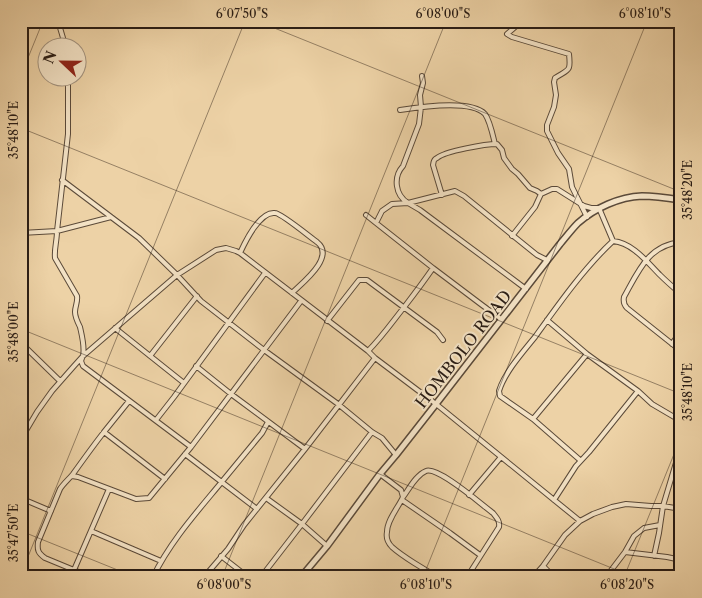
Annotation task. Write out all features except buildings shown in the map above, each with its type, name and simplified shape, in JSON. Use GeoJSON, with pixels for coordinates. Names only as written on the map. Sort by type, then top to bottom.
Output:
{"type":"FeatureCollection","features":[{"type":"Feature","properties":{"kind":"street"},"geometry":{"type":"LineString","coordinates":[[58,21],[63,38]]}},
{"type":"Feature","properties":{"kind":"street"},"geometry":{"type":"LineString","coordinates":[[522,21],[507,34],[569,54],[570,67],[568,71],[555,78],[556,95],[547,131],[558,153],[569,169],[572,187],[587,217]]}},
{"type":"Feature","properties":{"kind":"street"},"geometry":{"type":"LineString","coordinates":[[422,76],[419,124],[396,179],[398,192],[403,200],[420,210],[526,288]]}},
{"type":"Feature","properties":{"kind":"street"},"geometry":{"type":"LineString","coordinates":[[68,88],[68,134],[57,242],[54,252],[55,258],[78,300],[75,313],[83,340],[83,357],[81,361],[84,366],[191,448]]}},
{"type":"Feature","properties":{"kind":"street"},"geometry":{"type":"LineString","coordinates":[[400,110],[448,105],[480,110],[487,118],[495,144],[502,150],[504,158],[530,188],[541,194]]}},
{"type":"Feature","properties":{"kind":"street"},"geometry":{"type":"LineString","coordinates":[[442,195],[433,164],[433,161],[438,156],[476,146],[495,144]]}},
{"type":"Feature","properties":{"kind":"street"},"geometry":{"type":"LineString","coordinates":[[62,180],[139,238],[177,274],[201,301],[382,438],[396,455]]}},
{"type":"Feature","properties":{"kind":"street"},"geometry":{"type":"LineString","coordinates":[[512,236],[535,207],[541,194],[557,189],[579,203],[591,208],[599,208],[613,241]]}},
{"type":"Feature","properties":{"kind":"street"},"geometry":{"type":"LineString","coordinates":[[376,223],[382,211],[392,204],[408,203],[456,191],[537,255],[547,260]]}},
{"type":"Feature","properties":{"kind":"street","name":"HOMBOLO ROAD"},"geometry":{"type":"LineString","coordinates":[[301,577],[327,546],[380,474],[547,260],[578,224],[599,208],[636,196],[681,200]]}},
{"type":"Feature","properties":{"kind":"street"},"geometry":{"type":"LineString","coordinates":[[240,253],[257,224],[264,216],[274,213],[317,242],[322,250],[321,260],[314,272],[292,293]]}},
{"type":"Feature","properties":{"kind":"street"},"geometry":{"type":"LineString","coordinates":[[366,216],[501,319]]}},
{"type":"Feature","properties":{"kind":"street"},"geometry":{"type":"LineString","coordinates":[[21,232],[57,231],[111,217]]}},
{"type":"Feature","properties":{"kind":"street"},"geometry":{"type":"LineString","coordinates":[[613,241],[628,246],[646,260],[681,294]]}},
{"type":"Feature","properties":{"kind":"street"},"geometry":{"type":"LineString","coordinates":[[580,460],[533,419],[500,396],[499,391],[503,380],[547,320],[590,264],[613,241]]}},
{"type":"Feature","properties":{"kind":"street"},"geometry":{"type":"LineString","coordinates":[[681,242],[667,245],[646,260],[624,296],[624,304],[627,308],[681,351]]}},
{"type":"Feature","properties":{"kind":"street"},"geometry":{"type":"LineString","coordinates":[[21,439],[37,412],[60,381],[83,357],[177,274],[216,250],[226,248],[240,253],[368,351],[374,358],[436,404],[580,521]]}},
{"type":"Feature","properties":{"kind":"street"},"geometry":{"type":"LineString","coordinates":[[368,351],[378,342],[433,268]]}},
{"type":"Feature","properties":{"kind":"street"},"geometry":{"type":"LineString","coordinates":[[156,420],[265,273]]}},
{"type":"Feature","properties":{"kind":"street"},"geometry":{"type":"LineString","coordinates":[[327,320],[359,280],[367,280],[437,332],[443,340]]}},
{"type":"Feature","properties":{"kind":"street"},"geometry":{"type":"LineString","coordinates":[[150,356],[197,296]]}},
{"type":"Feature","properties":{"kind":"street"},"geometry":{"type":"LineString","coordinates":[[72,476],[136,499],[149,498],[191,448],[302,301]]}},
{"type":"Feature","properties":{"kind":"street"},"geometry":{"type":"LineString","coordinates":[[547,320],[587,354],[638,391],[652,404],[681,421]]}},
{"type":"Feature","properties":{"kind":"street"},"geometry":{"type":"LineString","coordinates":[[115,328],[184,383]]}},
{"type":"Feature","properties":{"kind":"street"},"geometry":{"type":"LineString","coordinates":[[672,344],[681,332]]}},
{"type":"Feature","properties":{"kind":"street"},"geometry":{"type":"LineString","coordinates":[[21,350],[23,344],[60,381]]}},
{"type":"Feature","properties":{"kind":"street"},"geometry":{"type":"LineString","coordinates":[[533,419],[587,354]]}},
{"type":"Feature","properties":{"kind":"street"},"geometry":{"type":"LineString","coordinates":[[204,577],[374,358]]}},
{"type":"Feature","properties":{"kind":"street"},"geometry":{"type":"LineString","coordinates":[[196,366],[305,449]]}},
{"type":"Feature","properties":{"kind":"street"},"geometry":{"type":"LineString","coordinates":[[554,500],[580,460],[589,452],[638,391]]}},
{"type":"Feature","properties":{"kind":"street"},"geometry":{"type":"LineString","coordinates":[[91,577],[78,574],[74,570],[45,558],[39,554],[38,542],[60,489],[129,401]]}},
{"type":"Feature","properties":{"kind":"street"},"geometry":{"type":"LineString","coordinates":[[153,577],[161,561],[200,508],[262,433],[268,422]]}},
{"type":"Feature","properties":{"kind":"street"},"geometry":{"type":"LineString","coordinates":[[104,432],[165,479]]}},
{"type":"Feature","properties":{"kind":"street"},"geometry":{"type":"LineString","coordinates":[[260,577],[372,432]]}},
{"type":"Feature","properties":{"kind":"street"},"geometry":{"type":"LineString","coordinates":[[654,556],[663,506],[681,446]]}},
{"type":"Feature","properties":{"kind":"street"},"geometry":{"type":"LineString","coordinates":[[185,454],[257,509]]}},
{"type":"Feature","properties":{"kind":"street"},"geometry":{"type":"LineString","coordinates":[[469,495],[501,457]]}},
{"type":"Feature","properties":{"kind":"street"},"geometry":{"type":"LineString","coordinates":[[438,577],[392,547],[388,542],[386,532],[402,498],[418,477],[428,470],[438,473],[469,495],[493,513],[500,522],[496,533],[469,574],[465,577]]}},
{"type":"Feature","properties":{"kind":"street"},"geometry":{"type":"LineString","coordinates":[[380,474],[401,490],[402,498],[480,556]]}},
{"type":"Feature","properties":{"kind":"street"},"geometry":{"type":"LineString","coordinates":[[74,570],[109,489]]}},
{"type":"Feature","properties":{"kind":"street"},"geometry":{"type":"LineString","coordinates":[[266,498],[302,524],[327,546]]}},
{"type":"Feature","properties":{"kind":"street"},"geometry":{"type":"LineString","coordinates":[[25,500],[51,511]]}},
{"type":"Feature","properties":{"kind":"street"},"geometry":{"type":"LineString","coordinates":[[534,577],[565,535],[580,521],[612,507],[626,504],[681,509]]}},
{"type":"Feature","properties":{"kind":"street"},"geometry":{"type":"LineString","coordinates":[[606,577],[625,552],[634,536],[644,528],[660,525]]}},
{"type":"Feature","properties":{"kind":"street"},"geometry":{"type":"LineString","coordinates":[[91,531],[161,561]]}},
{"type":"Feature","properties":{"kind":"street"},"geometry":{"type":"LineString","coordinates":[[625,552],[681,560]]}},
{"type":"Feature","properties":{"kind":"street"},"geometry":{"type":"LineString","coordinates":[[221,556],[248,577]]}},
{"type":"Feature","properties":{"kind":"street"},"geometry":{"type":"LineString","coordinates":[[543,566],[554,577]]}}]}
